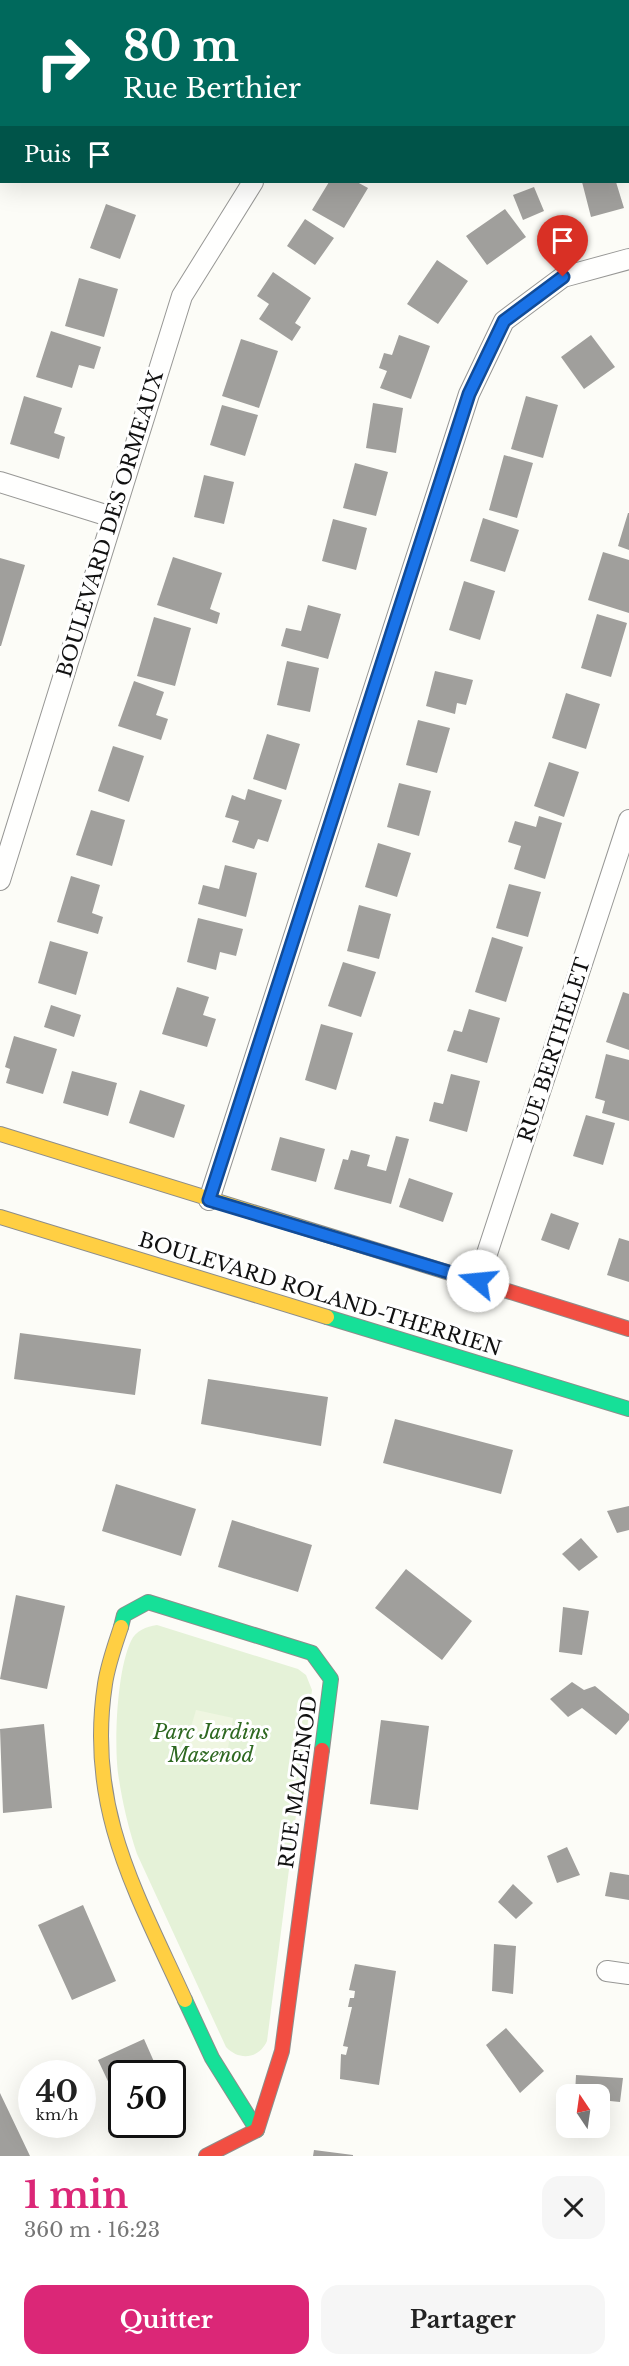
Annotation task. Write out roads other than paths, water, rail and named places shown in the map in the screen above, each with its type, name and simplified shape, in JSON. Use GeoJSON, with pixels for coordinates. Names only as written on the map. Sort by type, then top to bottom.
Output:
{"type":"FeatureCollection","features":[{"type":"Feature","properties":{"kind":"main road"},"geometry":{"type":"LineString","coordinates":[[0,1134],[629,1329]]}},
{"type":"Feature","properties":{"kind":"main road","name":"BOULEVARD ROLAND-THERRIEN"},"geometry":{"type":"LineString","coordinates":[[0,1217],[629,1409]]}},
{"type":"Feature","properties":{"kind":"main road","name":"RUE MAZENOD"},"geometry":{"type":"LineString","coordinates":[[148,1602],[312,1653],[331,1678],[282,2051],[257,2130],[212,2058],[121,1858],[109,1818],[101,1750],[105,1681],[124,1615],[148,1602]]}},
{"type":"Feature","properties":{"kind":"main road"},"geometry":{"type":"LineString","coordinates":[[206,2156],[257,2130]]}},
{"type":"Feature","properties":{"kind":"street","name":"BOULEVARD DES ORMEAUX"},"geometry":{"type":"LineString","coordinates":[[0,880],[182,296],[252,183]]}},
{"type":"Feature","properties":{"kind":"street"},"geometry":{"type":"LineString","coordinates":[[209,1200],[469,394],[504,321],[563,277],[629,260]]}},
{"type":"Feature","properties":{"kind":"street"},"geometry":{"type":"LineString","coordinates":[[0,482],[112,517]]}},
{"type":"Feature","properties":{"kind":"street","name":"RUE BERTHELET"},"geometry":{"type":"LineString","coordinates":[[478,1281],[629,820]]}},
{"type":"Feature","properties":{"kind":"street"},"geometry":{"type":"LineString","coordinates":[[608,1971],[629,1974]]}},
{"type":"Feature","properties":{"kind":"park label","name":"Parc Jardins Mazenod"},"geometry":{"type":"Point","coordinates":[211,1744]}}]}
